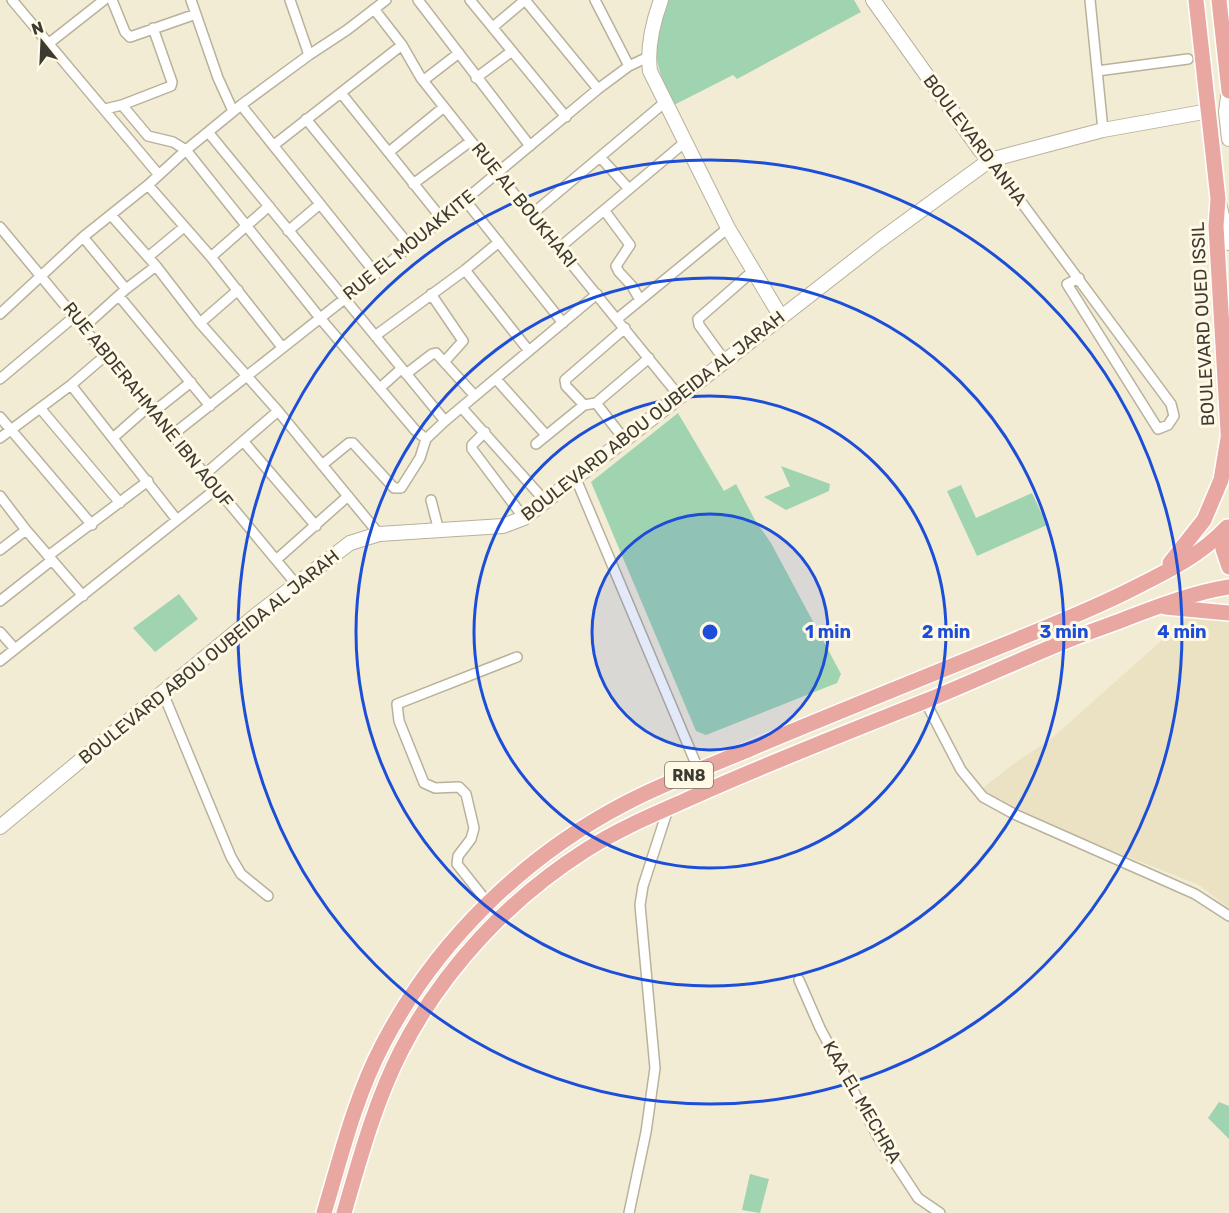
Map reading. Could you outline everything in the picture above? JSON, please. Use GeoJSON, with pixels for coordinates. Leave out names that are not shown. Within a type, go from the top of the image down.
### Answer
{"type":"FeatureCollection","features":[{"type":"Feature","properties":{"kind":"main road","name":"BOULEVARD OUED ISSIL"},"geometry":{"type":"LineString","coordinates":[[1158,576],[1183,549],[1204,520],[1221,480],[1228,443],[1216,226],[1218,199],[1196,0]]}},
{"type":"Feature","properties":{"kind":"main road"},"geometry":{"type":"LineString","coordinates":[[1219,0],[1229,90]]}},
{"type":"Feature","properties":{"kind":"main road","name":"RN8"},"geometry":{"type":"LineString","coordinates":[[324,1213],[359,1095],[394,1023],[435,963],[488,903],[539,858],[577,831],[626,803],[830,715],[1060,622],[1158,576],[1208,546],[1228,525]]}},
{"type":"Feature","properties":{"kind":"main road","name":"RN8"},"geometry":{"type":"LineString","coordinates":[[1228,525],[1223,549],[1229,567]]}},
{"type":"Feature","properties":{"kind":"main road","name":"RN8"},"geometry":{"type":"LineString","coordinates":[[344,1213],[371,1122],[394,1066],[429,1003],[461,961],[498,920],[550,875],[602,840],[668,807],[777,759],[925,701],[1075,637],[1191,595],[1229,587]]}},
{"type":"Feature","properties":{"kind":"main road"},"geometry":{"type":"LineString","coordinates":[[1159,606],[1229,613]]}},
{"type":"Feature","properties":{"kind":"street"},"geometry":{"type":"LineString","coordinates":[[12,0],[159,175]]}},
{"type":"Feature","properties":{"kind":"street"},"geometry":{"type":"LineString","coordinates":[[112,0],[128,36],[134,37],[153,28],[196,14]]}},
{"type":"Feature","properties":{"kind":"street"},"geometry":{"type":"LineString","coordinates":[[191,0],[218,78],[237,108],[274,145],[376,274]]}},
{"type":"Feature","properties":{"kind":"street"},"geometry":{"type":"LineString","coordinates":[[290,0],[309,55]]}},
{"type":"Feature","properties":{"kind":"street"},"geometry":{"type":"LineString","coordinates":[[0,314],[83,237],[148,185],[237,108],[386,0]]}},
{"type":"Feature","properties":{"kind":"street"},"geometry":{"type":"LineString","coordinates":[[418,0],[530,146]]}},
{"type":"Feature","properties":{"kind":"street"},"geometry":{"type":"LineString","coordinates":[[470,0],[566,117]]}},
{"type":"Feature","properties":{"kind":"street"},"geometry":{"type":"LineString","coordinates":[[493,27],[525,0],[598,89]]}},
{"type":"Feature","properties":{"kind":"street"},"geometry":{"type":"LineString","coordinates":[[595,0],[629,66]]}},
{"type":"Feature","properties":{"kind":"street"},"geometry":{"type":"LineString","coordinates":[[661,0],[648,57],[650,71],[728,228],[781,317]]}},
{"type":"Feature","properties":{"kind":"street","name":"BOULEVARD ANHA"},"geometry":{"type":"LineString","coordinates":[[873,0],[980,150],[1079,278],[1170,404],[1174,416],[1168,425],[1158,429],[1067,284],[1079,278]]}},
{"type":"Feature","properties":{"kind":"street"},"geometry":{"type":"LineString","coordinates":[[1090,0],[1103,130]]}},
{"type":"Feature","properties":{"kind":"street"},"geometry":{"type":"LineString","coordinates":[[48,44],[100,1]]}},
{"type":"Feature","properties":{"kind":"street","name":"RUE AL BOUKHARI"},"geometry":{"type":"LineString","coordinates":[[374,9],[402,45],[421,78],[680,397]]}},
{"type":"Feature","properties":{"kind":"street"},"geometry":{"type":"LineString","coordinates":[[105,110],[171,86],[172,82],[153,28]]}},
{"type":"Feature","properties":{"kind":"street"},"geometry":{"type":"LineString","coordinates":[[274,145],[402,45]]}},
{"type":"Feature","properties":{"kind":"street"},"geometry":{"type":"LineString","coordinates":[[476,78],[512,51]]}},
{"type":"Feature","properties":{"kind":"street"},"geometry":{"type":"LineString","coordinates":[[424,80],[459,53]]}},
{"type":"Feature","properties":{"kind":"street","name":"RUE EL MOUAKKITE"},"geometry":{"type":"LineString","coordinates":[[171,436],[376,274],[598,89],[629,66],[648,57]]}},
{"type":"Feature","properties":{"kind":"street"},"geometry":{"type":"LineString","coordinates":[[1097,71],[1188,59]]}},
{"type":"Feature","properties":{"kind":"street"},"geometry":{"type":"LineString","coordinates":[[1229,90],[1226,112],[1229,139]]}},
{"type":"Feature","properties":{"kind":"street"},"geometry":{"type":"LineString","coordinates":[[341,93],[442,219]]}},
{"type":"Feature","properties":{"kind":"street"},"geometry":{"type":"LineString","coordinates":[[531,215],[664,103]]}},
{"type":"Feature","properties":{"kind":"street"},"geometry":{"type":"LineString","coordinates":[[122,105],[148,136],[173,142],[186,150],[320,318],[415,430],[426,439]]}},
{"type":"Feature","properties":{"kind":"street"},"geometry":{"type":"LineString","coordinates":[[389,152],[444,107]]}},
{"type":"Feature","properties":{"kind":"street","name":"BOULEVARD ABOU OUBEIDA AL JARAH"},"geometry":{"type":"LineString","coordinates":[[0,827],[296,584],[350,543],[379,534],[502,526],[524,518],[781,317],[990,160],[1103,130],[1209,111]]}},
{"type":"Feature","properties":{"kind":"street"},"geometry":{"type":"LineString","coordinates":[[306,119],[410,245]]}},
{"type":"Feature","properties":{"kind":"street"},"geometry":{"type":"LineString","coordinates":[[208,132],[444,421]]}},
{"type":"Feature","properties":{"kind":"street"},"geometry":{"type":"LineString","coordinates":[[413,184],[471,141]]}},
{"type":"Feature","properties":{"kind":"street"},"geometry":{"type":"LineString","coordinates":[[559,248],[684,143]]}},
{"type":"Feature","properties":{"kind":"street"},"geometry":{"type":"LineString","coordinates":[[600,157],[629,189]]}},
{"type":"Feature","properties":{"kind":"street"},"geometry":{"type":"LineString","coordinates":[[148,185],[211,257],[282,347]]}},
{"type":"Feature","properties":{"kind":"street","name":"BOULEVARD OUED ISSIL"},"geometry":{"type":"LineString","coordinates":[[1218,199],[1229,243]]}},
{"type":"Feature","properties":{"kind":"street"},"geometry":{"type":"LineString","coordinates":[[465,200],[563,323]]}},
{"type":"Feature","properties":{"kind":"street"},"geometry":{"type":"LineString","coordinates":[[288,231],[320,204]]}},
{"type":"Feature","properties":{"kind":"street"},"geometry":{"type":"LineString","coordinates":[[211,257],[269,206]]}},
{"type":"Feature","properties":{"kind":"street"},"geometry":{"type":"LineString","coordinates":[[604,210],[630,245],[616,266],[640,300]]}},
{"type":"Feature","properties":{"kind":"street"},"geometry":{"type":"LineString","coordinates":[[111,215],[379,534]]}},
{"type":"Feature","properties":{"kind":"street"},"geometry":{"type":"LineString","coordinates":[[148,258],[184,227]]}},
{"type":"Feature","properties":{"kind":"street"},"geometry":{"type":"LineString","coordinates":[[617,319],[728,228]]}},
{"type":"Feature","properties":{"kind":"street","name":"RUE ABDERAHMANE IBN AOUF"},"geometry":{"type":"LineString","coordinates":[[1,230],[296,584]]}},
{"type":"Feature","properties":{"kind":"street"},"geometry":{"type":"LineString","coordinates":[[83,237],[122,293],[210,406]]}},
{"type":"Feature","properties":{"kind":"street"},"geometry":{"type":"LineString","coordinates":[[375,336],[499,242]]}},
{"type":"Feature","properties":{"kind":"street"},"geometry":{"type":"LineString","coordinates":[[84,327],[156,266]]}},
{"type":"Feature","properties":{"kind":"street"},"geometry":{"type":"LineString","coordinates":[[465,270],[529,351]]}},
{"type":"Feature","properties":{"kind":"street"},"geometry":{"type":"LineString","coordinates":[[725,361],[699,325],[698,319],[753,271]]}},
{"type":"Feature","properties":{"kind":"street"},"geometry":{"type":"LineString","coordinates":[[200,322],[238,290]]}},
{"type":"Feature","properties":{"kind":"street"},"geometry":{"type":"LineString","coordinates":[[431,294],[463,341],[445,362]]}},
{"type":"Feature","properties":{"kind":"street"},"geometry":{"type":"LineString","coordinates":[[322,465],[349,443],[353,443],[394,488],[398,489],[404,485],[420,458],[426,439],[444,421],[597,294]]}},
{"type":"Feature","properties":{"kind":"street"},"geometry":{"type":"LineString","coordinates":[[0,379],[75,316]]}},
{"type":"Feature","properties":{"kind":"street"},"geometry":{"type":"LineString","coordinates":[[584,405],[566,386],[565,380],[625,328]]}},
{"type":"Feature","properties":{"kind":"street"},"geometry":{"type":"LineString","coordinates":[[380,388],[434,352],[475,396]]}},
{"type":"Feature","properties":{"kind":"street"},"geometry":{"type":"LineString","coordinates":[[0,438],[71,385],[106,355]]}},
{"type":"Feature","properties":{"kind":"street"},"geometry":{"type":"LineString","coordinates":[[536,444],[584,405],[596,404],[649,358]]}},
{"type":"Feature","properties":{"kind":"street"},"geometry":{"type":"LineString","coordinates":[[496,379],[546,435]]}},
{"type":"Feature","properties":{"kind":"street"},"geometry":{"type":"LineString","coordinates":[[114,437],[191,382]]}},
{"type":"Feature","properties":{"kind":"street"},"geometry":{"type":"LineString","coordinates":[[71,385],[177,520]]}},
{"type":"Feature","properties":{"kind":"street"},"geometry":{"type":"LineString","coordinates":[[596,404],[624,439]]}},
{"type":"Feature","properties":{"kind":"street"},"geometry":{"type":"LineString","coordinates":[[40,408],[120,503]]}},
{"type":"Feature","properties":{"kind":"street"},"geometry":{"type":"LineString","coordinates":[[462,408],[546,502]]}},
{"type":"Feature","properties":{"kind":"street"},"geometry":{"type":"LineString","coordinates":[[204,475],[278,411]]}},
{"type":"Feature","properties":{"kind":"street"},"geometry":{"type":"LineString","coordinates":[[0,417],[92,525]]}},
{"type":"Feature","properties":{"kind":"street"},"geometry":{"type":"LineString","coordinates":[[485,432],[472,445],[472,449],[524,518]]}},
{"type":"Feature","properties":{"kind":"street"},"geometry":{"type":"LineString","coordinates":[[243,441],[316,526]]}},
{"type":"Feature","properties":{"kind":"street"},"geometry":{"type":"LineString","coordinates":[[576,479],[699,771]]}},
{"type":"Feature","properties":{"kind":"street"},"geometry":{"type":"LineString","coordinates":[[0,601],[50,558],[148,482]]}},
{"type":"Feature","properties":{"kind":"street"},"geometry":{"type":"LineString","coordinates":[[0,661],[216,489]]}},
{"type":"Feature","properties":{"kind":"street"},"geometry":{"type":"LineString","coordinates":[[0,496],[83,596]]}},
{"type":"Feature","properties":{"kind":"street"},"geometry":{"type":"LineString","coordinates":[[276,560],[348,496]]}},
{"type":"Feature","properties":{"kind":"street"},"geometry":{"type":"LineString","coordinates":[[431,500],[439,531]]}},
{"type":"Feature","properties":{"kind":"street"},"geometry":{"type":"LineString","coordinates":[[0,550],[27,530]]}},
{"type":"Feature","properties":{"kind":"street"},"geometry":{"type":"LineString","coordinates":[[0,632],[15,650]]}},
{"type":"Feature","properties":{"kind":"street"},"geometry":{"type":"LineString","coordinates":[[488,903],[457,864],[458,856],[471,839],[474,828],[466,794],[459,787],[435,788],[424,783],[399,721],[398,704],[517,657]]}},
{"type":"Feature","properties":{"kind":"street"},"geometry":{"type":"LineString","coordinates":[[163,693],[231,857],[241,874],[268,896]]}},
{"type":"Feature","properties":{"kind":"street"},"geometry":{"type":"LineString","coordinates":[[925,701],[961,770],[982,797],[1014,814],[1195,894],[1229,916]]}},
{"type":"Feature","properties":{"kind":"street"},"geometry":{"type":"LineString","coordinates":[[629,1213],[646,1132],[655,1068],[640,905],[643,886],[668,807]]}},
{"type":"Feature","properties":{"kind":"street","name":"KAA EL MECHRA"},"geometry":{"type":"LineString","coordinates":[[799,980],[820,1028],[878,1137],[918,1198],[939,1213]]}},
{"type":"Feature","properties":{"kind":"shaded area"},"geometry":{"type":"Polygon","coordinates":[[[1190,615],[1229,621],[1229,908],[1199,885],[974,795],[1016,762],[1051,739],[1190,615]]]}},
{"type":"Feature","properties":{"kind":"green space"},"geometry":{"type":"Polygon","coordinates":[[[669,0],[854,0],[861,12],[737,79],[733,75],[674,105],[661,76],[656,53],[659,30],[669,0]]]}},
{"type":"Feature","properties":{"kind":"green space"},"geometry":{"type":"Polygon","coordinates":[[[678,413],[724,491],[736,484],[755,520],[771,543],[841,674],[837,683],[706,735],[696,731],[591,482],[678,413]]]}},
{"type":"Feature","properties":{"kind":"green space"},"geometry":{"type":"Polygon","coordinates":[[[781,466],[830,484],[829,491],[786,510],[764,497],[790,486],[781,466]]]}},
{"type":"Feature","properties":{"kind":"green space"},"geometry":{"type":"Polygon","coordinates":[[[961,485],[976,518],[1032,493],[1047,525],[977,556],[947,491],[961,485]]]}},
{"type":"Feature","properties":{"kind":"green space"},"geometry":{"type":"Polygon","coordinates":[[[179,594],[198,619],[155,652],[133,628],[179,594]]]}},
{"type":"Feature","properties":{"kind":"green space"},"geometry":{"type":"Polygon","coordinates":[[[1219,1102],[1229,1106],[1229,1139],[1208,1118],[1219,1102]]]}},
{"type":"Feature","properties":{"kind":"green space"},"geometry":{"type":"Polygon","coordinates":[[[750,1174],[769,1179],[760,1213],[742,1210],[750,1174]]]}}]}
